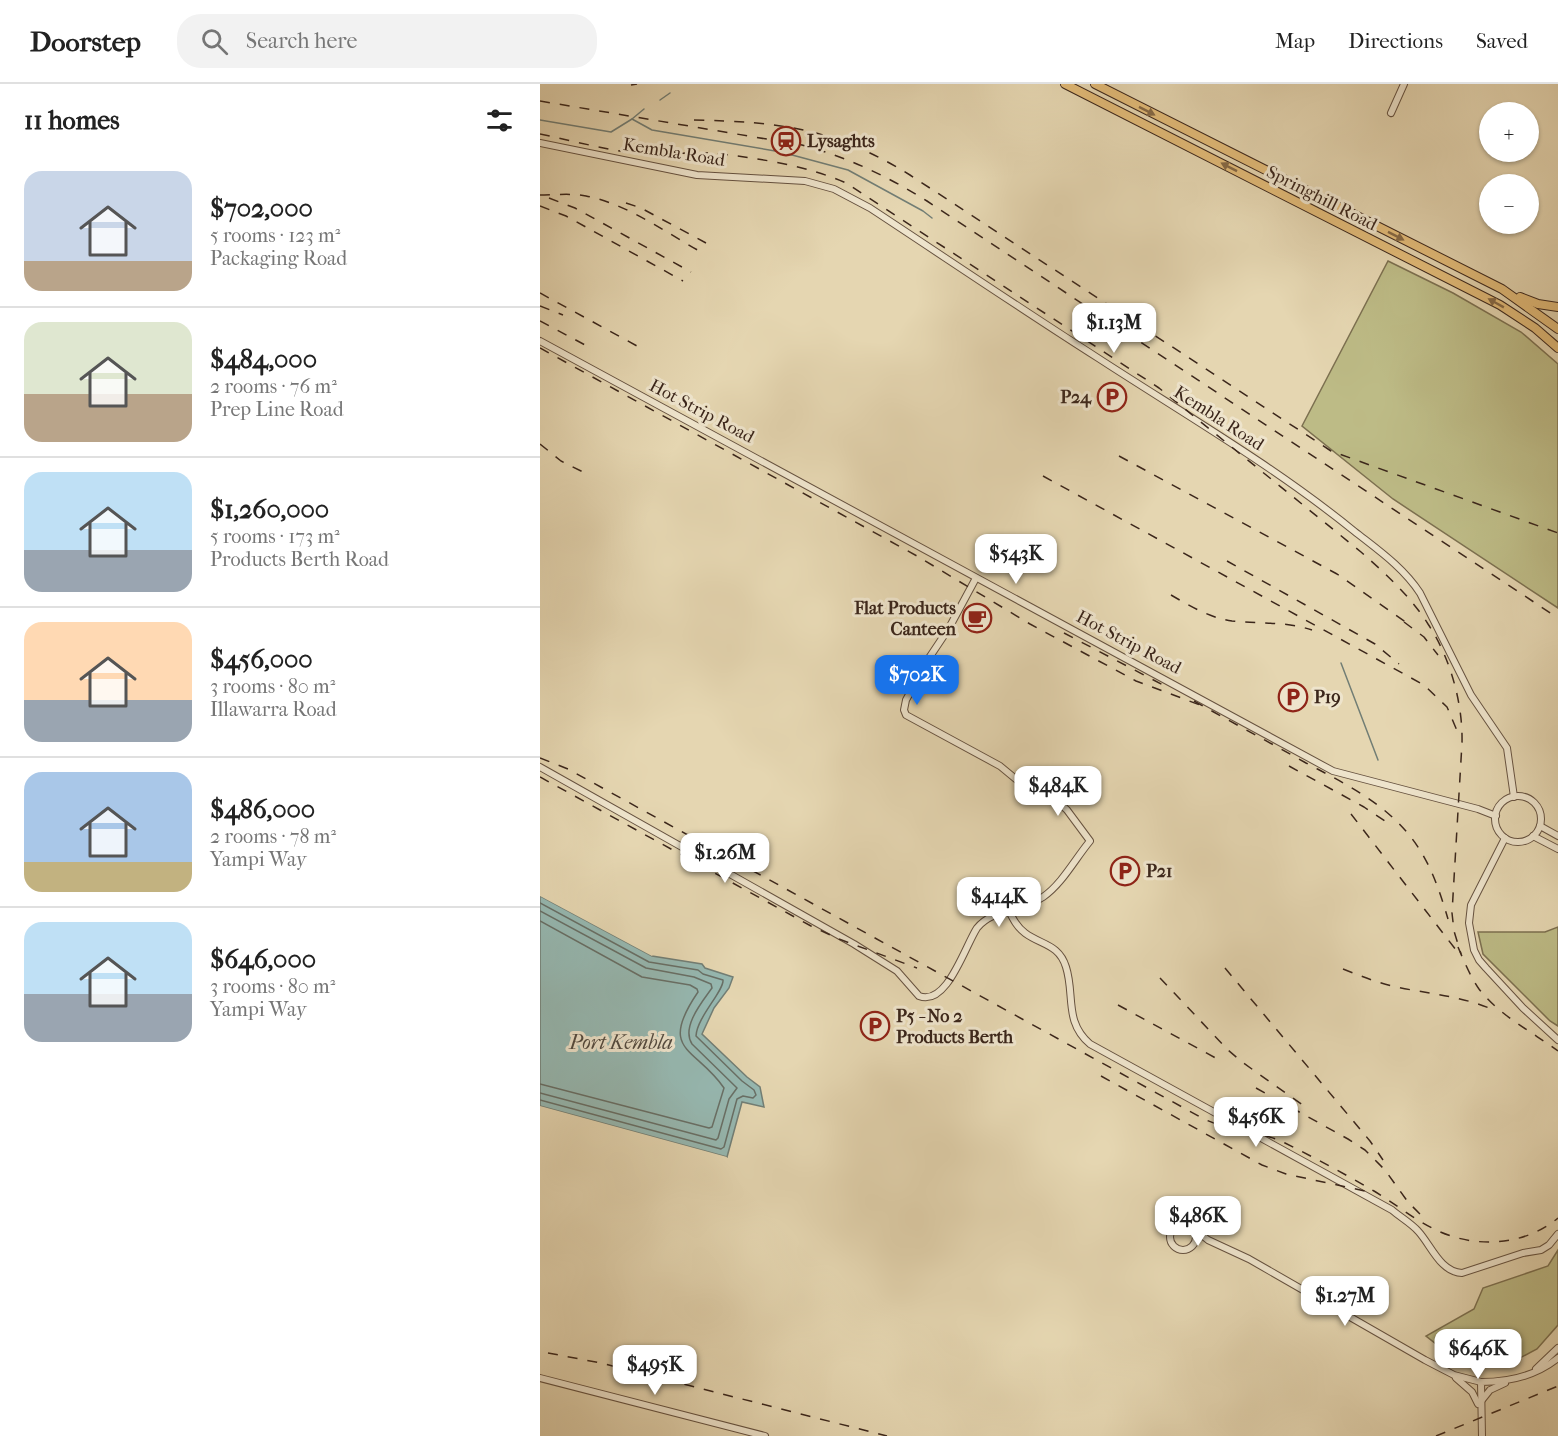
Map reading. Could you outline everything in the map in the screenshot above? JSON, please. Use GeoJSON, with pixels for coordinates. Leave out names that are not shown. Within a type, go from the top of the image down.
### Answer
{"type":"FeatureCollection","features":[{"type":"Feature","properties":{"kind":"main road","name":"Springhill Road"},"geometry":{"type":"LineString","coordinates":[[1065,84],[1500,305],[1535,328],[1558,348]]}},
{"type":"Feature","properties":{"kind":"main road","name":"Springhill Road"},"geometry":{"type":"LineString","coordinates":[[1095,84],[1502,289],[1558,329]]}},
{"type":"Feature","properties":{"kind":"main road"},"geometry":{"type":"LineString","coordinates":[[1502,289],[1532,302],[1558,307]]}},
{"type":"Feature","properties":{"kind":"street"},"geometry":{"type":"LineString","coordinates":[[1391,113],[1404,84]]}},
{"type":"Feature","properties":{"kind":"street","name":"Kembla Road"},"geometry":{"type":"LineString","coordinates":[[540,143],[698,175],[792,179],[834,189],[870,208],[1098,359],[1231,443],[1326,508],[1413,581],[1471,695],[1507,748],[1514,797]]}},
{"type":"Feature","properties":{"kind":"street","name":"Hot Strip Road"},"geometry":{"type":"LineString","coordinates":[[540,341],[1333,771],[1478,809],[1496,816]]}},
{"type":"Feature","properties":{"kind":"street"},"geometry":{"type":"LineString","coordinates":[[540,767],[854,944],[897,971],[908,981],[916,994],[928,998],[941,991],[950,979],[978,928],[985,921],[1042,898],[1054,887],[1090,841],[1056,800],[1029,790],[1000,766],[906,716],[904,710],[911,692],[976,578]]}},
{"type":"Feature","properties":{"kind":"street"},"geometry":{"type":"LineString","coordinates":[[1514,797],[1524,797],[1535,804],[1540,813],[1540,826],[1533,836],[1521,842],[1505,838],[1498,829],[1496,816],[1501,804],[1514,797]]}},
{"type":"Feature","properties":{"kind":"street"},"geometry":{"type":"LineString","coordinates":[[1540,826],[1558,836]]}},
{"type":"Feature","properties":{"kind":"street"},"geometry":{"type":"LineString","coordinates":[[1533,836],[1558,849]]}},
{"type":"Feature","properties":{"kind":"street"},"geometry":{"type":"LineString","coordinates":[[1505,838],[1471,905],[1469,923],[1474,950],[1486,969],[1558,1040]]}},
{"type":"Feature","properties":{"kind":"street"},"geometry":{"type":"LineString","coordinates":[[1009,911],[1015,923],[1025,933],[1058,950],[1066,967],[1074,1021],[1080,1035],[1090,1044],[1392,1210],[1418,1231],[1443,1264],[1452,1271],[1462,1273],[1523,1253],[1540,1250],[1549,1245],[1558,1234]]}},
{"type":"Feature","properties":{"kind":"street"},"geometry":{"type":"LineString","coordinates":[[1216,1244],[1202,1243],[1183,1250],[1174,1246],[1171,1233],[1175,1226],[1189,1225],[1208,1240],[1249,1259],[1447,1371],[1472,1392],[1480,1407]]}},
{"type":"Feature","properties":{"kind":"street"},"geometry":{"type":"LineString","coordinates":[[1189,1249],[1196,1240],[1193,1228]]}},
{"type":"Feature","properties":{"kind":"street"},"geometry":{"type":"LineString","coordinates":[[1534,1372],[1558,1348]]}},
{"type":"Feature","properties":{"kind":"street"},"geometry":{"type":"LineString","coordinates":[[1447,1371],[1481,1382],[1502,1382],[1545,1368],[1558,1359]]}},
{"type":"Feature","properties":{"kind":"street"},"geometry":{"type":"LineString","coordinates":[[540,1378],[765,1436]]}},
{"type":"Feature","properties":{"kind":"street"},"geometry":{"type":"LineString","coordinates":[[1480,1407],[1488,1392],[1516,1378]]}},
{"type":"Feature","properties":{"kind":"street"},"geometry":{"type":"LineString","coordinates":[[1481,1382],[1482,1436]]}},
{"type":"Feature","properties":{"kind":"shaded area"},"geometry":{"type":"Polygon","coordinates":[[[1388,261],[1453,293],[1521,332],[1558,364],[1558,608],[1393,499],[1302,426],[1388,261]]]}},
{"type":"Feature","properties":{"kind":"shaded area"},"geometry":{"type":"Polygon","coordinates":[[[1558,927],[1558,1026],[1550,1021],[1483,954],[1478,932],[1545,932],[1558,927]]]}},
{"type":"Feature","properties":{"kind":"shaded area"},"geometry":{"type":"Polygon","coordinates":[[[1558,1250],[1558,1325],[1537,1349],[1516,1360],[1463,1360],[1445,1351],[1426,1336],[1474,1309],[1483,1288],[1548,1266],[1558,1250]]]}},
{"type":"Feature","properties":{"kind":"water","name":"Port Kembla"},"geometry":{"type":"Polygon","coordinates":[[[540,896],[652,956],[702,964],[705,968],[733,977],[729,988],[714,1008],[702,1034],[760,1087],[764,1107],[742,1102],[727,1157],[540,1106],[540,896]]]}},
{"type":"Feature","properties":{"kind":"pier"},"geometry":{"type":"Polygon","coordinates":[[[540,893],[653,954],[652,956],[540,896],[540,893]]]}},
{"type":"Feature","properties":{"kind":"pier"},"geometry":{"type":"Polygon","coordinates":[[[540,1106],[727,1157],[726,1160],[540,1109],[540,1106]]]}},
{"type":"Feature","properties":{"kind":"waterway"},"geometry":{"type":"LineString","coordinates":[[660,100],[670,93]]}},
{"type":"Feature","properties":{"kind":"waterway"},"geometry":{"type":"LineString","coordinates":[[632,119],[644,109]]}},
{"type":"Feature","properties":{"kind":"waterway"},"geometry":{"type":"LineString","coordinates":[[540,120],[611,132],[632,119],[652,130],[781,152],[848,170],[932,218]]}},
{"type":"Feature","properties":{"kind":"waterway"},"geometry":{"type":"LineString","coordinates":[[1341,663],[1378,760]]}},
{"type":"Feature","properties":{"kind":"railway"},"geometry":{"type":"LineString","coordinates":[[631,85],[637,84]]}},
{"type":"Feature","properties":{"kind":"railway"},"geometry":{"type":"LineString","coordinates":[[540,101],[802,145],[835,155],[882,175],[927,201],[1558,618]]}},
{"type":"Feature","properties":{"kind":"railway"},"geometry":{"type":"LineString","coordinates":[[694,120],[754,123],[806,131],[831,137],[882,159],[910,175],[1331,451],[1558,533]]}},
{"type":"Feature","properties":{"kind":"railway"},"geometry":{"type":"LineString","coordinates":[[540,134],[631,153],[708,153],[760,159],[815,172],[846,183],[1159,388],[1370,560],[1406,595],[1428,624],[1443,651],[1454,681],[1460,712],[1462,743],[1452,913],[1454,931],[1461,954]]}},
{"type":"Feature","properties":{"kind":"railway"},"geometry":{"type":"LineString","coordinates":[[540,195],[586,196],[617,205],[703,253]]}},
{"type":"Feature","properties":{"kind":"railway"},"geometry":{"type":"LineString","coordinates":[[549,198],[575,208],[691,272]]}},
{"type":"Feature","properties":{"kind":"railway"},"geometry":{"type":"LineString","coordinates":[[626,203],[641,208],[706,243]]}},
{"type":"Feature","properties":{"kind":"railway"},"geometry":{"type":"LineString","coordinates":[[540,206],[566,216],[683,281]]}},
{"type":"Feature","properties":{"kind":"railway"},"geometry":{"type":"LineString","coordinates":[[540,293],[637,346]]}},
{"type":"Feature","properties":{"kind":"railway"},"geometry":{"type":"LineString","coordinates":[[540,306],[563,315]]}},
{"type":"Feature","properties":{"kind":"railway"},"geometry":{"type":"LineString","coordinates":[[540,321],[587,346]]}},
{"type":"Feature","properties":{"kind":"railway"},"geometry":{"type":"LineString","coordinates":[[540,348],[917,556],[1030,624],[1136,681],[1200,705]]}},
{"type":"Feature","properties":{"kind":"railway"},"geometry":{"type":"LineString","coordinates":[[540,444],[561,461],[585,473]]}},
{"type":"Feature","properties":{"kind":"railway"},"geometry":{"type":"LineString","coordinates":[[1119,456],[1337,574],[1410,625]]}},
{"type":"Feature","properties":{"kind":"railway"},"geometry":{"type":"LineString","coordinates":[[1043,476],[1424,685],[1447,707],[1458,733]]}},
{"type":"Feature","properties":{"kind":"railway"},"geometry":{"type":"LineString","coordinates":[[1227,561],[1375,644],[1399,664]]}},
{"type":"Feature","properties":{"kind":"railway"},"geometry":{"type":"LineString","coordinates":[[1171,595],[1200,611],[1224,619],[1282,624],[1312,630]]}},
{"type":"Feature","properties":{"kind":"railway"},"geometry":{"type":"LineString","coordinates":[[1404,622],[1424,637],[1438,655]]}},
{"type":"Feature","properties":{"kind":"railway"},"geometry":{"type":"LineString","coordinates":[[1064,633],[1165,686]]}},
{"type":"Feature","properties":{"kind":"railway"},"geometry":{"type":"LineString","coordinates":[[1194,701],[1348,786],[1388,813],[1410,836],[1423,855],[1448,919]]}},
{"type":"Feature","properties":{"kind":"railway"},"geometry":{"type":"LineString","coordinates":[[540,758],[568,769],[1202,1118],[1212,1123],[1285,1143],[1330,1166],[1417,1220],[1447,1235],[1480,1242],[1497,1242],[1529,1235],[1558,1218]]}},
{"type":"Feature","properties":{"kind":"railway"},"geometry":{"type":"LineString","coordinates":[[1289,766],[1364,807],[1388,823]]}},
{"type":"Feature","properties":{"kind":"railway"},"geometry":{"type":"LineString","coordinates":[[540,777],[811,926],[917,968]]}},
{"type":"Feature","properties":{"kind":"railway"},"geometry":{"type":"LineString","coordinates":[[1351,814],[1456,950]]}},
{"type":"Feature","properties":{"kind":"railway"},"geometry":{"type":"LineString","coordinates":[[1458,947],[1473,979],[1487,999],[1558,1051]]}},
{"type":"Feature","properties":{"kind":"railway"},"geometry":{"type":"LineString","coordinates":[[1225,968],[1370,1141],[1383,1160]]}},
{"type":"Feature","properties":{"kind":"railway"},"geometry":{"type":"LineString","coordinates":[[1343,969],[1389,985],[1459,999],[1496,1011]]}},
{"type":"Feature","properties":{"kind":"railway"},"geometry":{"type":"LineString","coordinates":[[1160,978],[1228,1050],[1304,1106]]}},
{"type":"Feature","properties":{"kind":"railway"},"geometry":{"type":"LineString","coordinates":[[1118,1005],[1223,1062]]}},
{"type":"Feature","properties":{"kind":"railway"},"geometry":{"type":"LineString","coordinates":[[1101,1076],[1262,1165],[1286,1174],[1365,1191]]}},
{"type":"Feature","properties":{"kind":"railway"},"geometry":{"type":"LineString","coordinates":[[1256,1088],[1365,1150],[1385,1170],[1408,1202],[1421,1215]]}},
{"type":"Feature","properties":{"kind":"railway"},"geometry":{"type":"LineString","coordinates":[[548,1353],[601,1363],[887,1436]]}},
{"type":"Feature","properties":{"kind":"railway"},"geometry":{"type":"LineString","coordinates":[[1436,1436],[1558,1386]]}},
{"type":"Feature","properties":{"kind":"place","name":"Lysaghts"},"geometry":{"type":"Point","coordinates":[786,141]}},
{"type":"Feature","properties":{"kind":"place","name":"P24"},"geometry":{"type":"Point","coordinates":[1112,397]}},
{"type":"Feature","properties":{"kind":"place","name":"Flat Products Canteen"},"geometry":{"type":"Point","coordinates":[977,618]}},
{"type":"Feature","properties":{"kind":"place","name":"P19"},"geometry":{"type":"Point","coordinates":[1293,697]}},
{"type":"Feature","properties":{"kind":"place","name":"P21"},"geometry":{"type":"Point","coordinates":[1125,871]}},
{"type":"Feature","properties":{"kind":"place","name":"P5 - No 2 Products Berth"},"geometry":{"type":"Point","coordinates":[875,1026]}}]}
